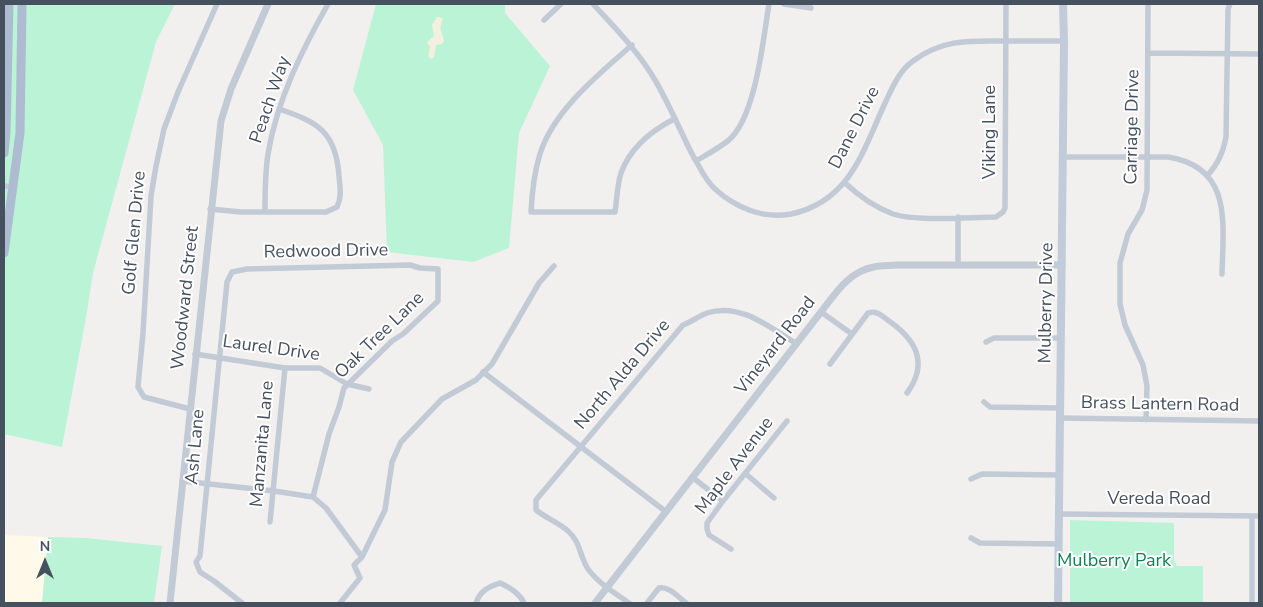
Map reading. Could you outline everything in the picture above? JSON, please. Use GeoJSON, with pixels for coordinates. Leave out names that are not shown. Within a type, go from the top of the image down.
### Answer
{"type":"FeatureCollection","features":[{"type":"Feature","properties":{"kind":"main road"},"geometry":{"type":"LineString","coordinates":[[4,153],[9,4]]}},
{"type":"Feature","properties":{"kind":"main road"},"geometry":{"type":"LineString","coordinates":[[4,253],[8,186],[20,133],[22,4]]}},
{"type":"Feature","properties":{"kind":"main road","name":"Mulberry Drive"},"geometry":{"type":"LineString","coordinates":[[1058,603],[1063,4]]}},
{"type":"Feature","properties":{"kind":"street","name":"Golf Glen Drive"},"geometry":{"type":"LineString","coordinates":[[190,409],[144,397],[138,388],[151,196],[156,166],[164,129],[217,4]]}},
{"type":"Feature","properties":{"kind":"street","name":"Woodward Street"},"geometry":{"type":"LineString","coordinates":[[170,603],[210,209],[221,121],[231,89],[268,4]]}},
{"type":"Feature","properties":{"kind":"street","name":"Peach Way"},"geometry":{"type":"LineString","coordinates":[[265,212],[268,155],[273,128],[286,89],[311,33],[328,4]]}},
{"type":"Feature","properties":{"kind":"street"},"geometry":{"type":"LineString","coordinates":[[544,20],[561,4]]}},
{"type":"Feature","properties":{"kind":"street","name":"Dane Drive"},"geometry":{"type":"LineString","coordinates":[[593,4],[632,45],[655,80],[696,161],[714,188],[734,204],[752,212],[773,215],[785,215],[808,210],[837,192],[852,174],[896,79],[911,62],[943,45],[965,40],[1064,41]]}},
{"type":"Feature","properties":{"kind":"street"},"geometry":{"type":"LineString","coordinates":[[696,161],[729,140],[746,117],[769,4]]}},
{"type":"Feature","properties":{"kind":"street"},"geometry":{"type":"LineString","coordinates":[[784,4],[811,8]]}},
{"type":"Feature","properties":{"kind":"street","name":"Viking Lane"},"geometry":{"type":"LineString","coordinates":[[845,183],[868,203],[893,214],[913,217],[996,217],[1003,212],[1005,208],[1006,4]]}},
{"type":"Feature","properties":{"kind":"street","name":"Carriage Drive"},"geometry":{"type":"LineString","coordinates":[[1146,420],[1147,386],[1142,365],[1123,318],[1120,304],[1120,263],[1128,234],[1142,210],[1147,190],[1148,4]]}},
{"type":"Feature","properties":{"kind":"street"},"geometry":{"type":"LineString","coordinates":[[1208,175],[1220,161],[1226,137],[1228,10],[1230,4]]}},
{"type":"Feature","properties":{"kind":"street"},"geometry":{"type":"LineString","coordinates":[[632,45],[593,80],[549,133],[540,153],[533,182],[531,212],[615,212],[621,173],[634,150],[644,137],[674,119]]}},
{"type":"Feature","properties":{"kind":"street"},"geometry":{"type":"LineString","coordinates":[[1149,53],[1259,54]]}},
{"type":"Feature","properties":{"kind":"street"},"geometry":{"type":"LineString","coordinates":[[210,209],[241,212],[326,212],[338,207],[341,199],[338,160],[331,140],[322,129],[300,116],[279,109]]}},
{"type":"Feature","properties":{"kind":"street"},"geometry":{"type":"LineString","coordinates":[[1063,157],[1182,159],[1195,165],[1208,175],[1217,188],[1223,215],[1222,274]]}},
{"type":"Feature","properties":{"kind":"street"},"geometry":{"type":"LineString","coordinates":[[958,217],[958,265]]}},
{"type":"Feature","properties":{"kind":"street","name":"Redwood Drive"},"geometry":{"type":"LineString","coordinates":[[232,272],[247,269],[410,265],[420,268]]}},
{"type":"Feature","properties":{"kind":"street","name":"Vineyard Road"},"geometry":{"type":"LineString","coordinates":[[595,603],[821,312],[846,281],[857,273],[873,267],[897,265],[1062,265]]}},
{"type":"Feature","properties":{"kind":"street"},"geometry":{"type":"LineString","coordinates":[[340,603],[360,578],[354,565],[362,557],[385,510],[392,462],[401,442],[442,399],[476,380],[492,364],[539,283],[554,266]]}},
{"type":"Feature","properties":{"kind":"street","name":"Oak Tree Lane"},"geometry":{"type":"LineString","coordinates":[[313,497],[329,434],[347,384],[438,300],[438,269],[420,268]]}},
{"type":"Feature","properties":{"kind":"street","name":"Ash Lane"},"geometry":{"type":"LineString","coordinates":[[232,272],[227,282],[208,484],[200,556],[196,562],[200,572],[242,603]]}},
{"type":"Feature","properties":{"kind":"street","name":"North Alda Drive"},"geometry":{"type":"LineString","coordinates":[[607,587],[594,577],[586,567],[576,540],[568,531],[536,510],[536,500],[582,448],[683,325],[707,313],[720,311],[742,313],[751,316],[797,344]]}},
{"type":"Feature","properties":{"kind":"street"},"geometry":{"type":"LineString","coordinates":[[821,312],[852,334]]}},
{"type":"Feature","properties":{"kind":"street"},"geometry":{"type":"LineString","coordinates":[[830,364],[868,313],[878,313],[904,331],[915,348],[918,369],[914,383],[907,393]]}},
{"type":"Feature","properties":{"kind":"street"},"geometry":{"type":"LineString","coordinates":[[986,342],[994,338],[1061,338]]}},
{"type":"Feature","properties":{"kind":"street","name":"Laurel Drive"},"geometry":{"type":"LineString","coordinates":[[195,354],[284,368],[320,368],[347,384],[369,390]]}},
{"type":"Feature","properties":{"kind":"street","name":"Manzanita Lane"},"geometry":{"type":"LineString","coordinates":[[270,522],[284,368]]}},
{"type":"Feature","properties":{"kind":"street"},"geometry":{"type":"LineString","coordinates":[[483,372],[665,511]]}},
{"type":"Feature","properties":{"kind":"street"},"geometry":{"type":"LineString","coordinates":[[984,402],[990,407],[1060,408]]}},
{"type":"Feature","properties":{"kind":"street","name":"Brass Lantern Road"},"geometry":{"type":"LineString","coordinates":[[1060,418],[1259,421]]}},
{"type":"Feature","properties":{"kind":"street","name":"Maple Avenue"},"geometry":{"type":"LineString","coordinates":[[731,549],[709,535],[707,523],[723,500],[746,474],[787,421]]}},
{"type":"Feature","properties":{"kind":"street"},"geometry":{"type":"LineString","coordinates":[[746,474],[774,498]]}},
{"type":"Feature","properties":{"kind":"street"},"geometry":{"type":"LineString","coordinates":[[970,479],[982,474],[1060,475]]}},
{"type":"Feature","properties":{"kind":"street"},"geometry":{"type":"LineString","coordinates":[[692,477],[723,500]]}},
{"type":"Feature","properties":{"kind":"street"},"geometry":{"type":"LineString","coordinates":[[182,481],[313,497],[326,508],[362,557]]}},
{"type":"Feature","properties":{"kind":"street","name":"Vereda Road"},"geometry":{"type":"LineString","coordinates":[[1059,514],[1259,516]]}},
{"type":"Feature","properties":{"kind":"street"},"geometry":{"type":"LineString","coordinates":[[1252,516],[1252,603]]}},
{"type":"Feature","properties":{"kind":"street"},"geometry":{"type":"LineString","coordinates":[[971,538],[980,543],[1059,544]]}},
{"type":"Feature","properties":{"kind":"street"},"geometry":{"type":"LineString","coordinates":[[476,603],[478,596],[488,587],[500,583],[508,587],[524,603]]}},
{"type":"Feature","properties":{"kind":"street"},"geometry":{"type":"LineString","coordinates":[[607,587],[629,603]]}},
{"type":"Feature","properties":{"kind":"street"},"geometry":{"type":"LineString","coordinates":[[647,603],[661,587],[666,587],[686,603]]}},
{"type":"Feature","properties":{"kind":"shaded area"},"geometry":{"type":"Polygon","coordinates":[[[4,535],[48,537],[42,603],[4,603],[4,535]]]}},
{"type":"Feature","properties":{"kind":"green space"},"geometry":{"type":"Polygon","coordinates":[[[7,4],[175,4],[156,42],[93,273],[62,447],[4,434],[4,166],[8,132],[7,4]]]}},
{"type":"Feature","properties":{"kind":"green space"},"geometry":{"type":"Polygon","coordinates":[[[376,4],[505,4],[505,13],[550,66],[519,133],[509,248],[473,262],[387,252],[383,145],[353,90],[376,4]]]}},
{"type":"Feature","properties":{"kind":"green space","name":"Mulberry Park"},"geometry":{"type":"Polygon","coordinates":[[[1070,520],[1174,523],[1174,560],[1177,566],[1203,566],[1203,603],[1070,603],[1070,520]]]}},
{"type":"Feature","properties":{"kind":"green space"},"geometry":{"type":"Polygon","coordinates":[[[48,537],[86,538],[162,546],[154,603],[42,603],[48,537]]]}},
{"type":"Feature","properties":{"kind":"sand"},"geometry":{"type":"Polygon","coordinates":[[[437,17],[443,19],[441,29],[444,41],[442,44],[436,45],[434,57],[431,59],[428,56],[430,48],[427,42],[434,36],[432,25],[437,17]]]}}]}
